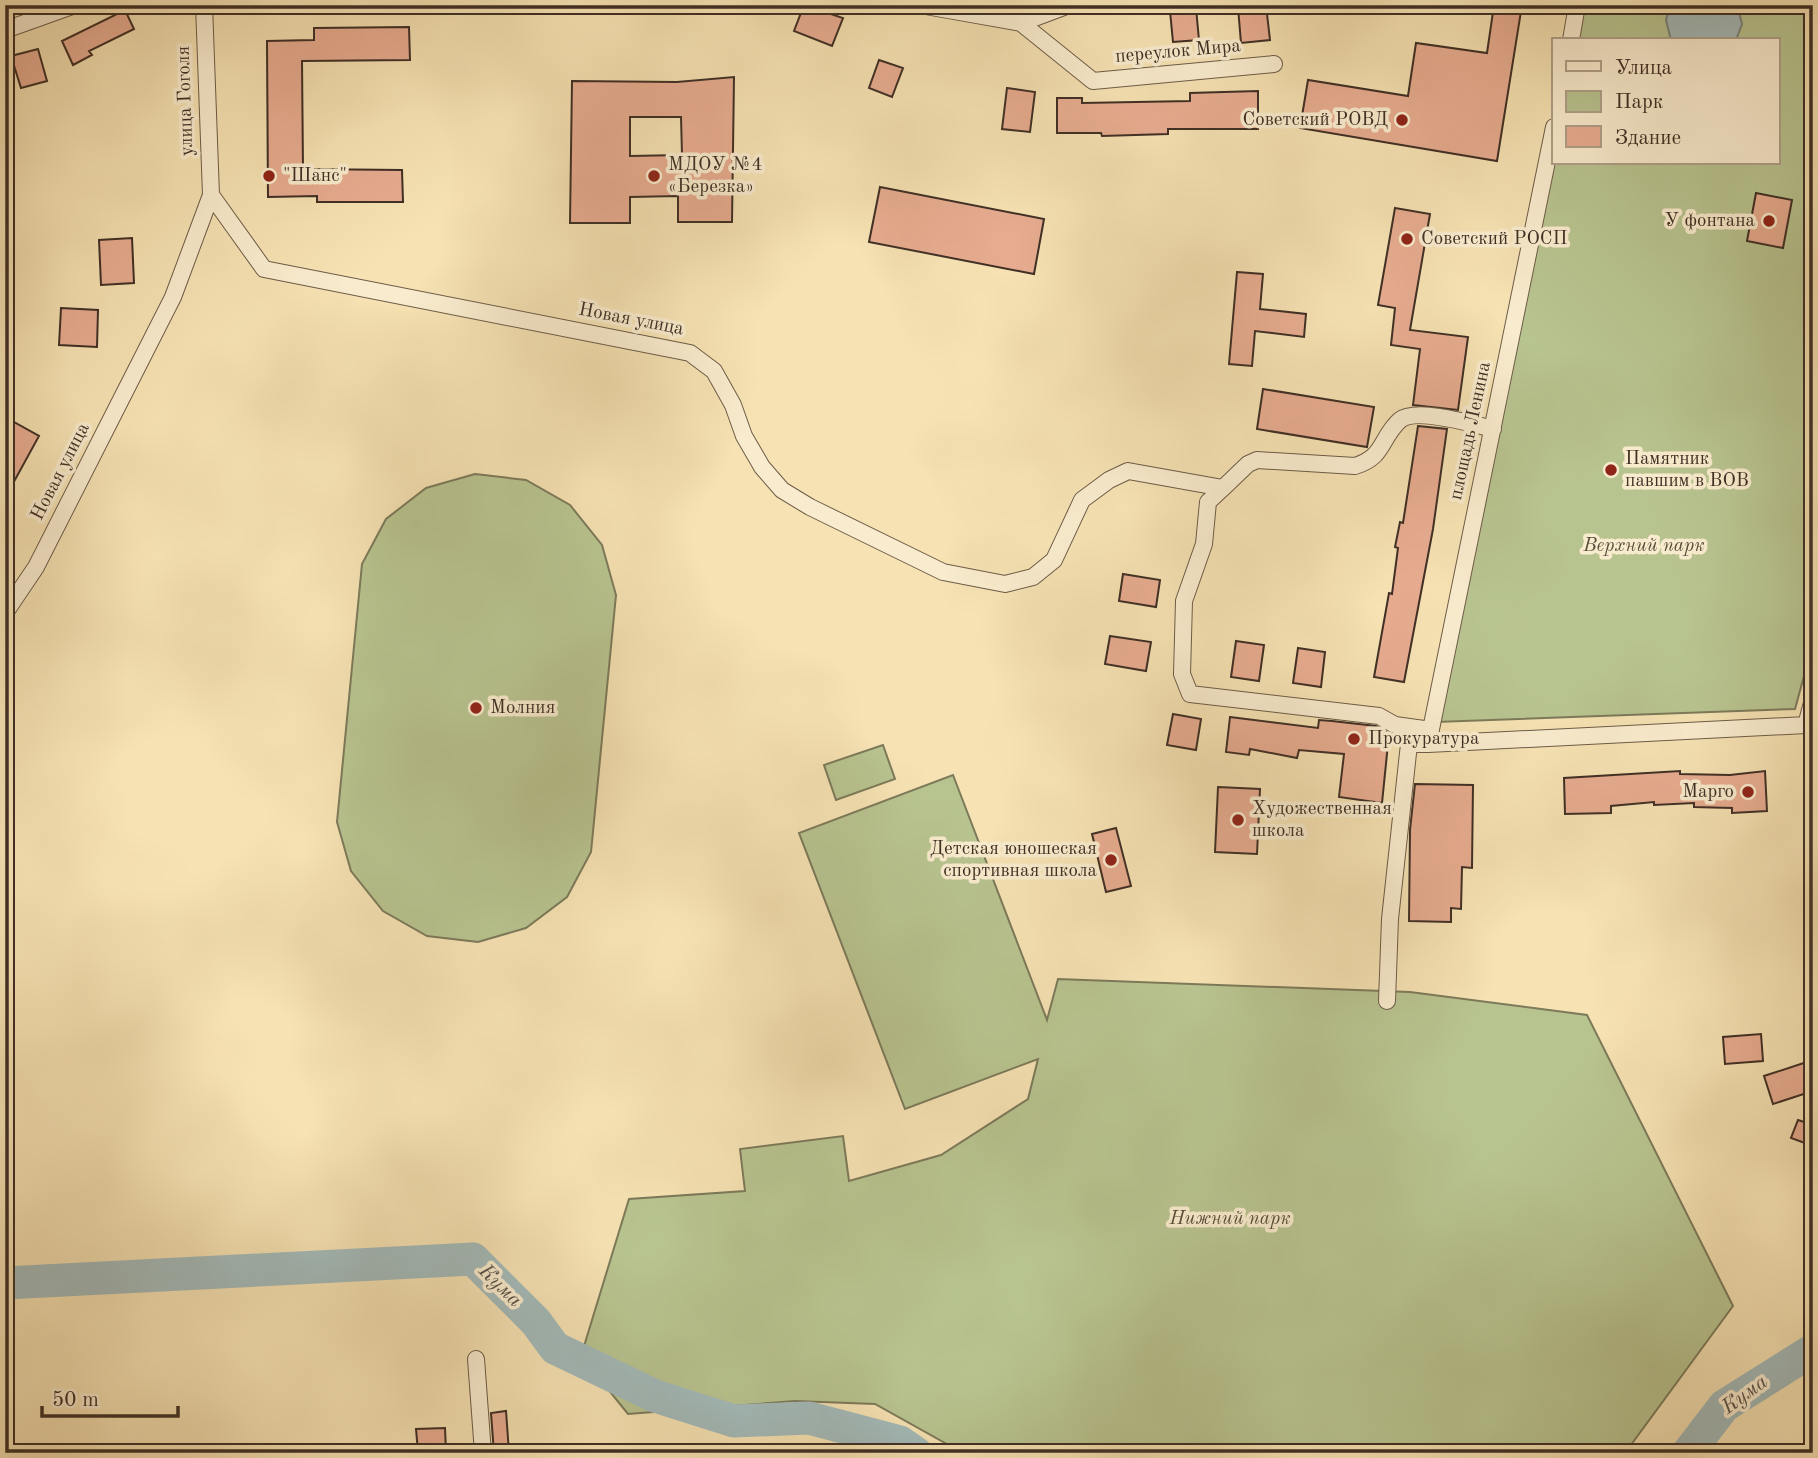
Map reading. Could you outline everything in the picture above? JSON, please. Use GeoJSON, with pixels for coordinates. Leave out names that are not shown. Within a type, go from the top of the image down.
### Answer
{"type":"FeatureCollection","features":[{"type":"Feature","properties":{"kind":"street"},"geometry":{"type":"LineString","coordinates":[[5,30],[75,5]]}},
{"type":"Feature","properties":{"kind":"street","name":"улица Гоголя"},"geometry":{"type":"LineString","coordinates":[[204,5],[211,195]]}},
{"type":"Feature","properties":{"kind":"street","name":"переулок Мира"},"geometry":{"type":"LineString","coordinates":[[920,5],[1021,23],[1093,81],[1274,64]]}},
{"type":"Feature","properties":{"kind":"street"},"geometry":{"type":"LineString","coordinates":[[1021,23],[1069,5]]}},
{"type":"Feature","properties":{"kind":"street"},"geometry":{"type":"LineString","coordinates":[[1571,38],[1577,5]]}},
{"type":"Feature","properties":{"kind":"street","name":"площадь Ленина"},"geometry":{"type":"LineString","coordinates":[[1429,737],[1552,137]]}},
{"type":"Feature","properties":{"kind":"street","name":"Новая улица"},"geometry":{"type":"LineString","coordinates":[[211,195],[264,269],[690,353],[714,371],[733,405],[744,436],[762,467],[782,490],[810,507],[943,572],[1005,584],[1033,577],[1054,560],[1082,500],[1109,480],[1128,471],[1223,488]]}},
{"type":"Feature","properties":{"kind":"street","name":"Новая улица"},"geometry":{"type":"LineString","coordinates":[[5,612],[36,568],[167,310],[211,195]]}},
{"type":"Feature","properties":{"kind":"street"},"geometry":{"type":"LineString","coordinates":[[1429,737],[1395,725],[1379,716],[1190,694],[1182,674],[1184,601],[1204,544],[1208,502],[1248,464],[1256,460],[1355,467],[1375,457],[1401,420],[1410,416],[1460,421],[1493,429]]}},
{"type":"Feature","properties":{"kind":"street"},"geometry":{"type":"LineString","coordinates":[[1387,1001],[1390,919],[1409,744],[1429,737],[1809,726],[1813,699]]}},
{"type":"Feature","properties":{"kind":"street"},"geometry":{"type":"LineString","coordinates":[[476,1359],[483,1453]]}},
{"type":"Feature","properties":{"kind":"green space","name":"Верхний парк"},"geometry":{"type":"Polygon","coordinates":[[[1582,5],[1813,5],[1813,643],[1795,709],[1436,722],[1554,164],[1780,164],[1780,38],[1575,38],[1582,5]]]}},
{"type":"Feature","properties":{"kind":"green space","name":"Молния"},"geometry":{"type":"Polygon","coordinates":[[[475,474],[526,480],[570,505],[602,545],[616,595],[591,852],[567,897],[526,928],[478,942],[427,936],[383,911],[351,871],[337,822],[362,564],[386,519],[426,488],[475,474]]]}},
{"type":"Feature","properties":{"kind":"green space"},"geometry":{"type":"Polygon","coordinates":[[[883,745],[895,779],[836,800],[824,765],[883,745]]]}},
{"type":"Feature","properties":{"kind":"green space","name":"Нижний парк"},"geometry":{"type":"Polygon","coordinates":[[[953,775],[1047,1020],[1058,979],[1410,992],[1587,1015],[1733,1306],[1625,1453],[963,1453],[875,1404],[795,1401],[628,1414],[581,1356],[629,1199],[745,1191],[740,1149],[843,1136],[849,1181],[941,1155],[1028,1099],[1038,1059],[905,1109],[799,833],[953,775]]]}},
{"type":"Feature","properties":{"kind":"water"},"geometry":{"type":"Polygon","coordinates":[[[1670,5],[1737,5],[1742,24],[1737,38],[1670,38],[1666,20],[1670,5]]]}},
{"type":"Feature","properties":{"kind":"building"},"geometry":{"type":"Polygon","coordinates":[[[804,5],[843,18],[832,46],[794,31],[804,5]]]}},
{"type":"Feature","properties":{"kind":"building"},"geometry":{"type":"Polygon","coordinates":[[[1266,5],[1270,40],[1241,43],[1238,7],[1266,5]]]}},
{"type":"Feature","properties":{"kind":"building"},"geometry":{"type":"Polygon","coordinates":[[[1494,5],[1522,5],[1497,161],[1300,128],[1308,80],[1408,96],[1416,43],[1487,53],[1494,5]]]}},
{"type":"Feature","properties":{"kind":"building"},"geometry":{"type":"Polygon","coordinates":[[[1196,8],[1199,40],[1173,42],[1170,11],[1196,8]]]}},
{"type":"Feature","properties":{"kind":"building"},"geometry":{"type":"Polygon","coordinates":[[[125,10],[134,29],[89,51],[92,55],[73,65],[62,41],[125,10]]]}},
{"type":"Feature","properties":{"kind":"building"},"geometry":{"type":"Polygon","coordinates":[[[409,27],[410,60],[302,61],[303,169],[402,170],[403,202],[317,202],[317,196],[268,197],[267,41],[314,40],[314,28],[409,27]]]}},
{"type":"Feature","properties":{"kind":"building"},"geometry":{"type":"Polygon","coordinates":[[[38,49],[47,81],[21,88],[11,56],[38,49]]]}},
{"type":"Feature","properties":{"kind":"building"},"geometry":{"type":"Polygon","coordinates":[[[879,60],[903,68],[892,97],[869,88],[879,60]]]}},
{"type":"Feature","properties":{"kind":"building"},"geometry":{"type":"Polygon","coordinates":[[[734,77],[732,222],[678,222],[678,196],[630,197],[630,223],[570,223],[572,81],[677,82],[734,77]],[[630,117],[630,156],[682,155],[681,117],[630,117]]]}},
{"type":"Feature","properties":{"kind":"building"},"geometry":{"type":"Polygon","coordinates":[[[1007,88],[1035,92],[1030,132],[1002,129],[1007,88]]]}},
{"type":"Feature","properties":{"kind":"building"},"geometry":{"type":"Polygon","coordinates":[[[1258,91],[1258,129],[1168,129],[1168,134],[1102,136],[1101,133],[1057,133],[1057,98],[1082,98],[1082,103],[1190,101],[1190,93],[1258,91]]]}},
{"type":"Feature","properties":{"kind":"building"},"geometry":{"type":"Polygon","coordinates":[[[880,187],[1044,219],[1034,274],[869,242],[880,187]]]}},
{"type":"Feature","properties":{"kind":"building","name":"У фонтана"},"geometry":{"type":"Polygon","coordinates":[[[1756,193],[1792,200],[1783,248],[1747,241],[1756,193]]]}},
{"type":"Feature","properties":{"kind":"building"},"geometry":{"type":"Polygon","coordinates":[[[1395,208],[1430,214],[1410,330],[1468,337],[1458,410],[1413,405],[1420,349],[1391,345],[1395,308],[1378,305],[1395,208]]]}},
{"type":"Feature","properties":{"kind":"building"},"geometry":{"type":"Polygon","coordinates":[[[132,238],[134,283],[101,285],[99,240],[132,238]]]}},
{"type":"Feature","properties":{"kind":"building"},"geometry":{"type":"Polygon","coordinates":[[[1237,272],[1263,274],[1260,309],[1306,314],[1304,337],[1255,331],[1252,366],[1229,364],[1237,272]]]}},
{"type":"Feature","properties":{"kind":"building"},"geometry":{"type":"Polygon","coordinates":[[[61,308],[98,310],[97,347],[59,345],[61,308]]]}},
{"type":"Feature","properties":{"kind":"building"},"geometry":{"type":"Polygon","coordinates":[[[1263,389],[1374,407],[1367,447],[1257,429],[1263,389]]]}},
{"type":"Feature","properties":{"kind":"building"},"geometry":{"type":"Polygon","coordinates":[[[5,417],[39,436],[5,498],[5,417]]]}},
{"type":"Feature","properties":{"kind":"building"},"geometry":{"type":"Polygon","coordinates":[[[1418,426],[1447,429],[1433,529],[1404,682],[1374,677],[1389,593],[1392,594],[1398,548],[1395,547],[1400,522],[1403,523],[1418,426]]]}},
{"type":"Feature","properties":{"kind":"building"},"geometry":{"type":"Polygon","coordinates":[[[1123,574],[1160,580],[1156,607],[1119,601],[1123,574]]]}},
{"type":"Feature","properties":{"kind":"building"},"geometry":{"type":"Polygon","coordinates":[[[1110,636],[1151,642],[1146,671],[1105,664],[1110,636]]]}},
{"type":"Feature","properties":{"kind":"building"},"geometry":{"type":"Polygon","coordinates":[[[1236,641],[1264,645],[1259,681],[1231,677],[1236,641]]]}},
{"type":"Feature","properties":{"kind":"building"},"geometry":{"type":"Polygon","coordinates":[[[1298,648],[1325,652],[1321,687],[1293,683],[1298,648]]]}},
{"type":"Feature","properties":{"kind":"building"},"geometry":{"type":"Polygon","coordinates":[[[1173,714],[1201,719],[1196,750],[1167,745],[1173,714]]]}},
{"type":"Feature","properties":{"kind":"building"},"geometry":{"type":"Polygon","coordinates":[[[1230,717],[1318,728],[1319,720],[1376,726],[1389,734],[1382,803],[1339,797],[1344,754],[1299,750],[1297,758],[1250,749],[1249,755],[1226,752],[1230,717]]]}},
{"type":"Feature","properties":{"kind":"building"},"geometry":{"type":"Polygon","coordinates":[[[1680,771],[1680,774],[1730,775],[1765,771],[1767,811],[1732,813],[1732,808],[1694,807],[1694,803],[1654,805],[1654,802],[1611,806],[1611,813],[1565,814],[1564,778],[1680,771]]]}},
{"type":"Feature","properties":{"kind":"building"},"geometry":{"type":"Polygon","coordinates":[[[1415,784],[1473,785],[1472,868],[1462,867],[1461,909],[1451,908],[1451,922],[1409,921],[1410,830],[1415,784]]]}},
{"type":"Feature","properties":{"kind":"building","name":"Художественная школа"},"geometry":{"type":"Polygon","coordinates":[[[1218,787],[1260,789],[1257,854],[1215,852],[1218,787]]]}},
{"type":"Feature","properties":{"kind":"building","name":"Детская юношеская спортивная школа"},"geometry":{"type":"Polygon","coordinates":[[[1116,828],[1131,886],[1106,892],[1092,834],[1116,828]]]}},
{"type":"Feature","properties":{"kind":"building"},"geometry":{"type":"Polygon","coordinates":[[[1761,1034],[1763,1061],[1725,1064],[1723,1037],[1761,1034]]]}},
{"type":"Feature","properties":{"kind":"building"},"geometry":{"type":"Polygon","coordinates":[[[1813,1060],[1813,1091],[1773,1104],[1764,1076],[1813,1060]]]}},
{"type":"Feature","properties":{"kind":"building"},"geometry":{"type":"Polygon","coordinates":[[[1798,1120],[1813,1125],[1813,1146],[1791,1138],[1798,1120]]]}},
{"type":"Feature","properties":{"kind":"building"},"geometry":{"type":"Polygon","coordinates":[[[506,1411],[509,1452],[494,1453],[491,1413],[506,1411]]]}},
{"type":"Feature","properties":{"kind":"building"},"geometry":{"type":"Polygon","coordinates":[[[445,1428],[446,1451],[418,1452],[416,1429],[445,1428]]]}},
{"type":"Feature","properties":{"kind":"waterway","name":"Кума"},"geometry":{"type":"LineString","coordinates":[[5,1283],[473,1259],[536,1322],[555,1348],[655,1396],[734,1421],[809,1418],[900,1442],[916,1453]]}},
{"type":"Feature","properties":{"kind":"waterway","name":"Кума"},"geometry":{"type":"LineString","coordinates":[[1688,1453],[1724,1406],[1813,1350]]}},
{"type":"Feature","properties":{"kind":"place","name":"Советский РОВД"},"geometry":{"type":"Point","coordinates":[1402,120]}},
{"type":"Feature","properties":{"kind":"place","name":"\"Шанс\""},"geometry":{"type":"Point","coordinates":[269,176]}},
{"type":"Feature","properties":{"kind":"place","name":"МДОУ №4 «Березка»"},"geometry":{"type":"Point","coordinates":[654,176]}},
{"type":"Feature","properties":{"kind":"place","name":"У фонтана"},"geometry":{"type":"Point","coordinates":[1769,221]}},
{"type":"Feature","properties":{"kind":"place","name":"Советский РОСП"},"geometry":{"type":"Point","coordinates":[1407,239]}},
{"type":"Feature","properties":{"kind":"place","name":"Памятник павшим в ВОВ"},"geometry":{"type":"Point","coordinates":[1611,470]}},
{"type":"Feature","properties":{"kind":"place","name":"Молния"},"geometry":{"type":"Point","coordinates":[476,708]}},
{"type":"Feature","properties":{"kind":"place","name":"Прокуратура"},"geometry":{"type":"Point","coordinates":[1354,739]}},
{"type":"Feature","properties":{"kind":"place","name":"Марго"},"geometry":{"type":"Point","coordinates":[1748,792]}},
{"type":"Feature","properties":{"kind":"place","name":"Художественная школа"},"geometry":{"type":"Point","coordinates":[1238,820]}},
{"type":"Feature","properties":{"kind":"place","name":"Детская юношеская спортивная школа"},"geometry":{"type":"Point","coordinates":[1111,860]}}]}
